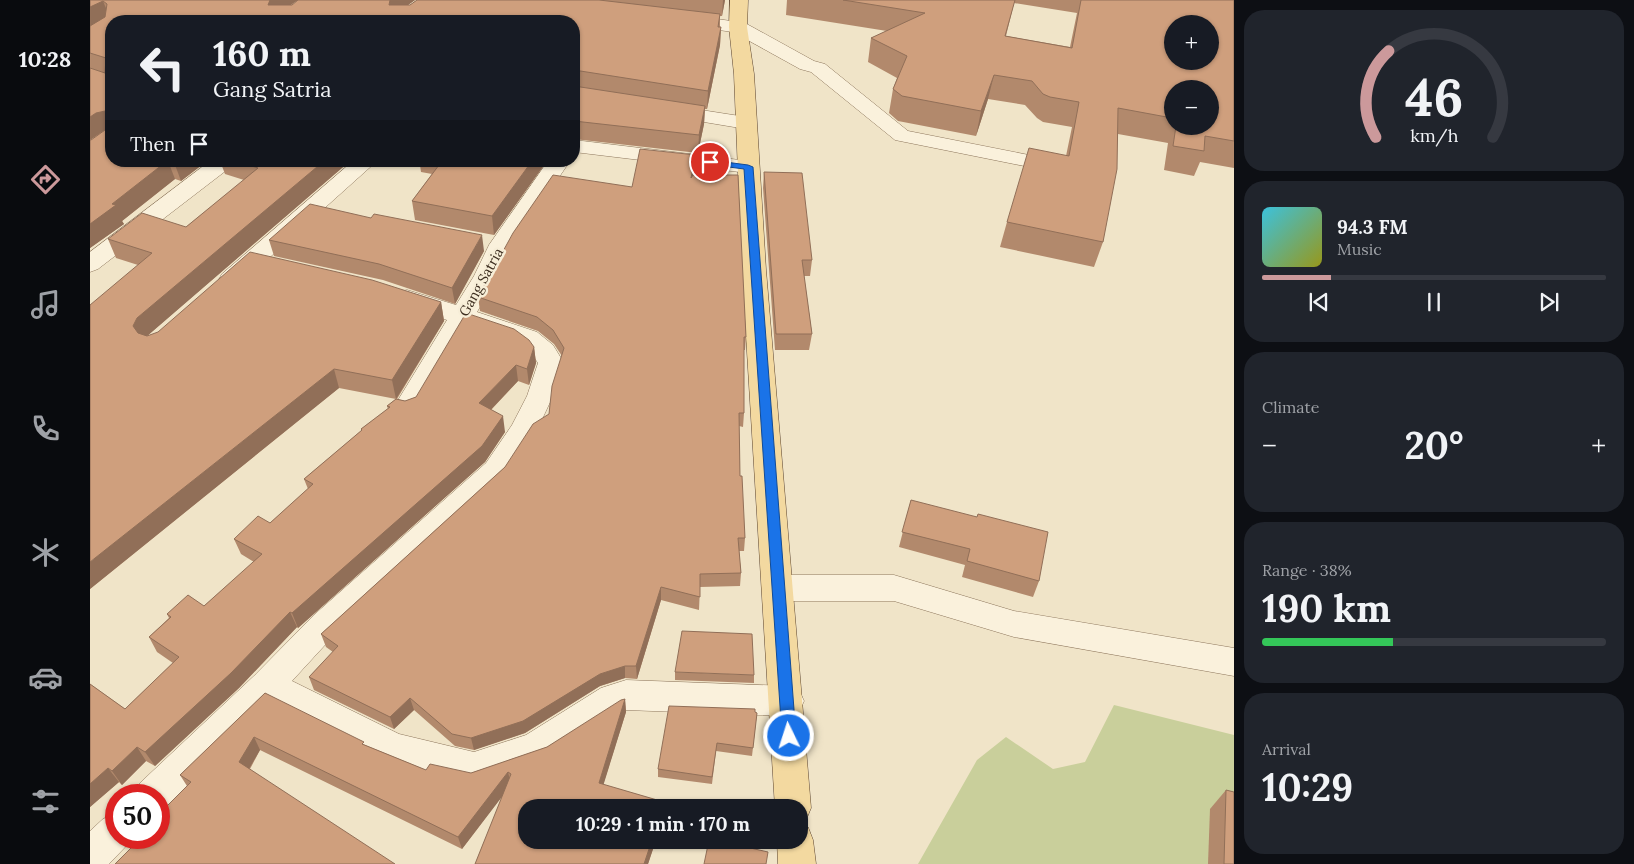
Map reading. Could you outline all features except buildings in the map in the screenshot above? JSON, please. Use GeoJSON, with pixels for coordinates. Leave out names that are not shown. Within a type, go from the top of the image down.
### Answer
{"type":"FeatureCollection","features":[{"type":"Feature","properties":{"kind":"main road"},"geometry":{"type":"LineString","coordinates":[[738,0],[738,27],[792,799]]}},
{"type":"Feature","properties":{"kind":"main road"},"geometry":{"type":"LineString","coordinates":[[796,849],[797,864]]}},
{"type":"Feature","properties":{"kind":"street"},"geometry":{"type":"LineString","coordinates":[[663,18],[703,21],[738,27],[818,68],[896,133],[1039,163]]}},
{"type":"Feature","properties":{"kind":"street"},"geometry":{"type":"LineString","coordinates":[[654,109],[746,123]]}},
{"type":"Feature","properties":{"kind":"street"},"geometry":{"type":"LineString","coordinates":[[580,147],[748,167]]}},
{"type":"Feature","properties":{"kind":"street"},"geometry":{"type":"LineString","coordinates":[[90,264],[216,167]]}},
{"type":"Feature","properties":{"kind":"street"},"geometry":{"type":"LineString","coordinates":[[216,293],[359,167]]}},
{"type":"Feature","properties":{"kind":"street","name":"Gang Satria"},"geometry":{"type":"LineString","coordinates":[[408,405],[486,276],[492,243],[554,167]]}},
{"type":"Feature","properties":{"kind":"street"},"geometry":{"type":"LineString","coordinates":[[312,209],[341,214]]}},
{"type":"Feature","properties":{"kind":"street"},"geometry":{"type":"LineString","coordinates":[[252,261],[280,267]]}},
{"type":"Feature","properties":{"kind":"street"},"geometry":{"type":"LineString","coordinates":[[164,784],[267,685],[325,624],[496,471],[523,430],[540,396],[551,363],[544,351],[528,338],[382,290]]}},
{"type":"Feature","properties":{"kind":"street"},"geometry":{"type":"LineString","coordinates":[[778,588],[894,588],[1014,624],[1234,662]]}},
{"type":"Feature","properties":{"kind":"street"},"geometry":{"type":"LineString","coordinates":[[267,685],[394,748],[474,768],[536,748],[613,698],[626,695],[786,701]]}},
{"type":"Feature","properties":{"kind":"street"},"geometry":{"type":"LineString","coordinates":[[90,856],[105,842]]}},
{"type":"Feature","properties":{"kind":"green space"},"geometry":{"type":"Polygon","coordinates":[[[1114,705],[1234,735],[1234,864],[918,864],[977,760],[1006,737],[1053,769],[1085,762],[1114,705]]]}},
{"type":"Feature","properties":{"kind":"route"},"geometry":{"type":"LineString","coordinates":[[710,162],[748,167],[789,736]]}}]}
